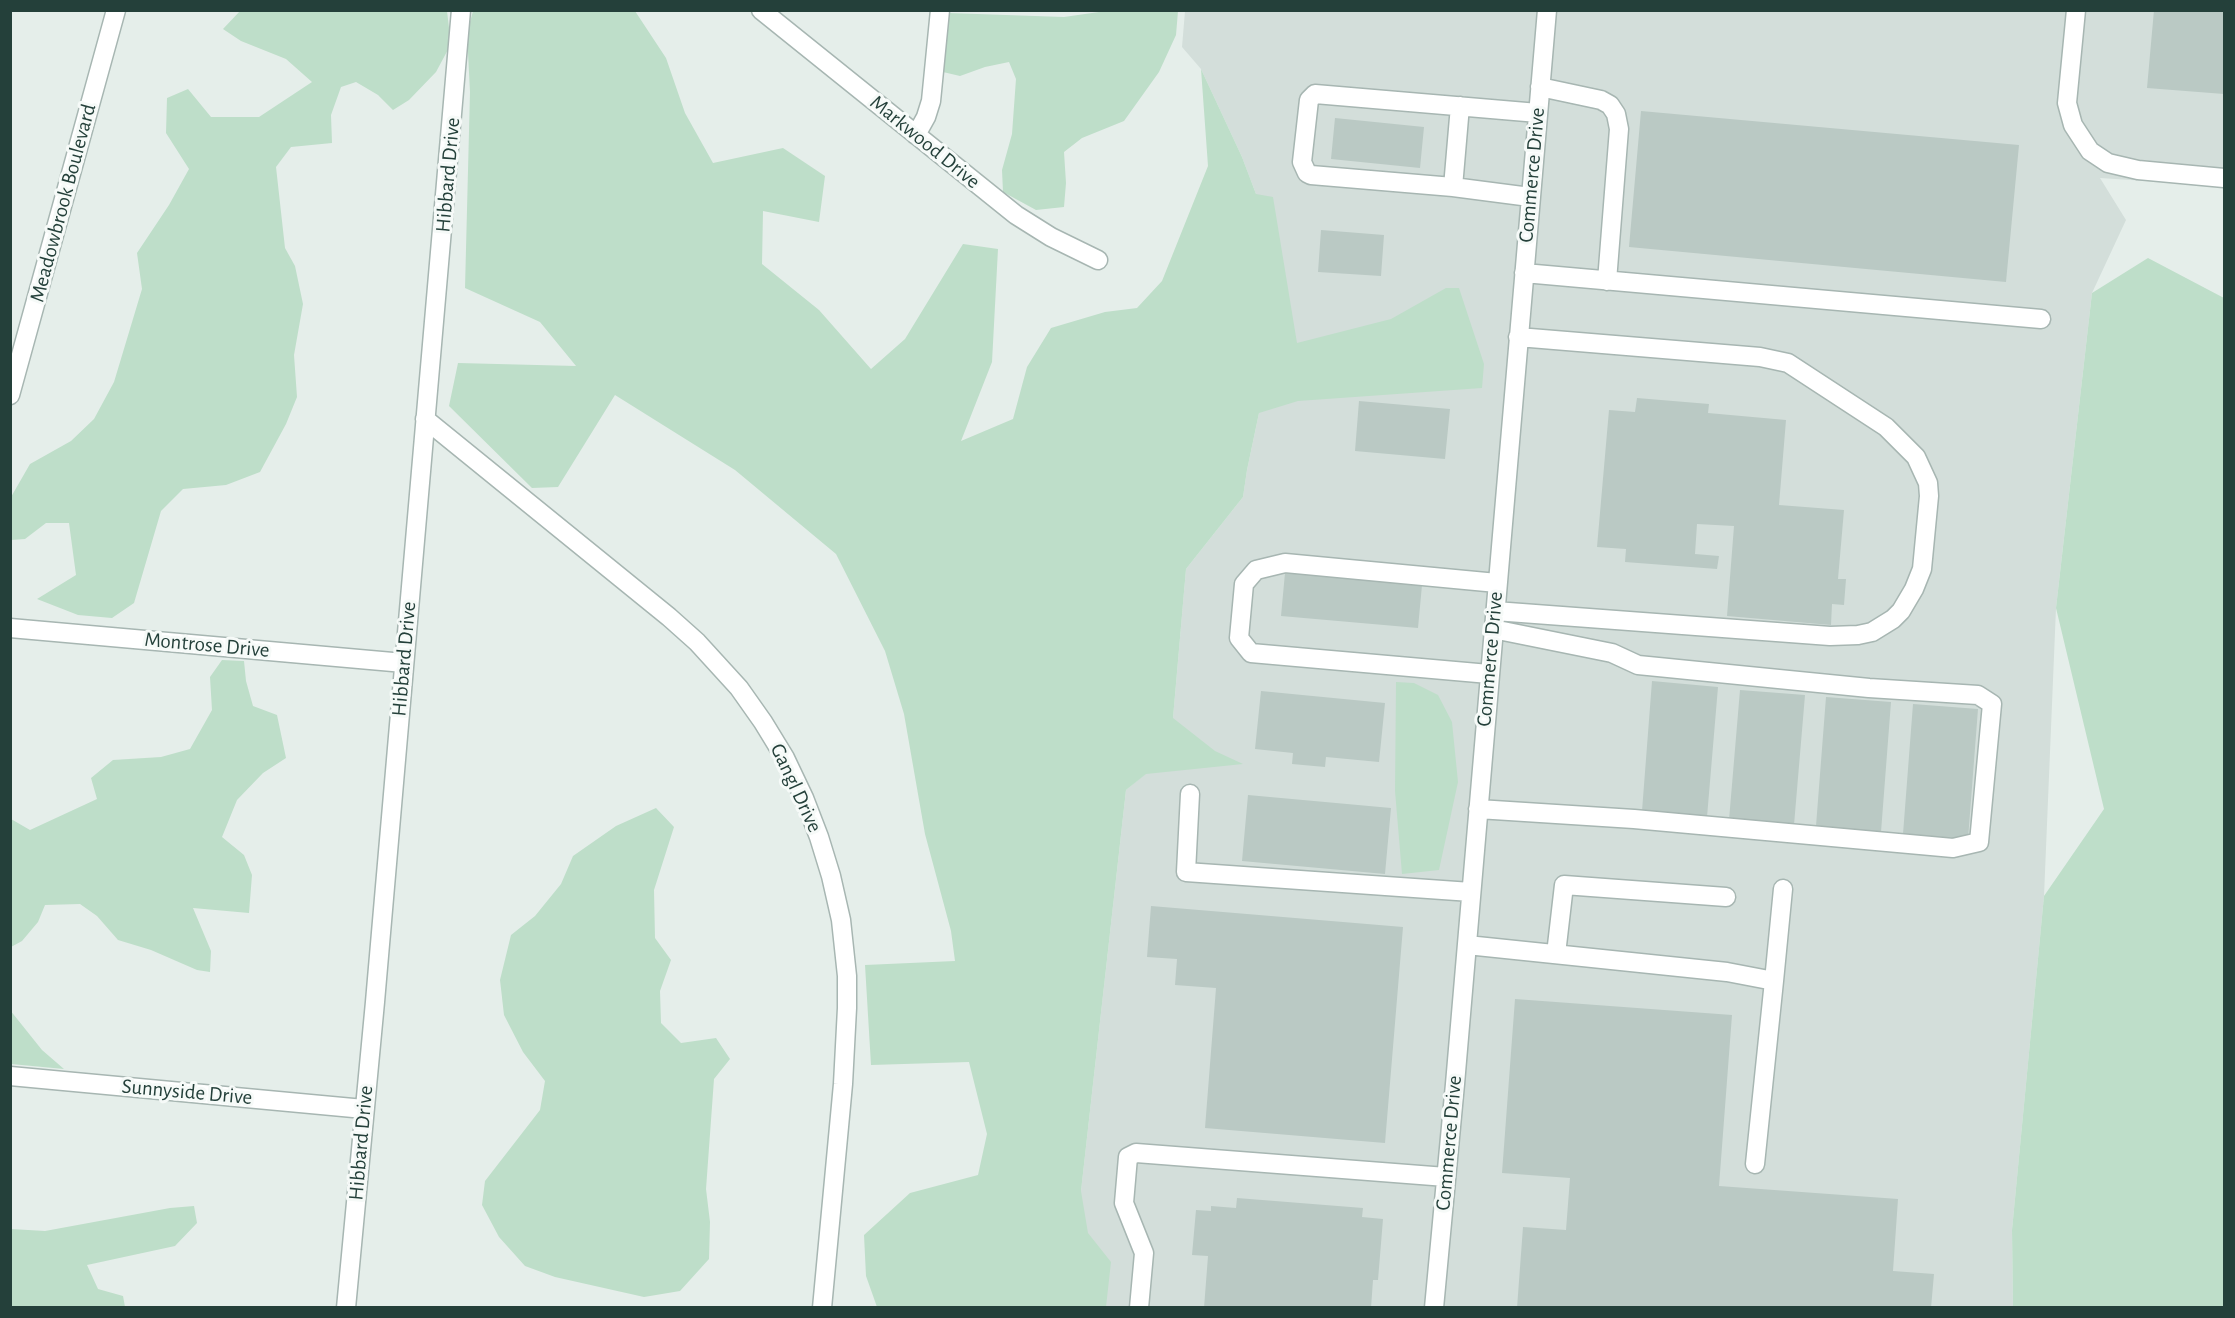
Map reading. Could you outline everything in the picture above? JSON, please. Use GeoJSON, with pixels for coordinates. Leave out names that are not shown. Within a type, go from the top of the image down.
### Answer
{"type":"FeatureCollection","features":[{"type":"Feature","properties":{"kind":"street","name":"Meadowbrook Boulevard"},"geometry":{"type":"LineString","coordinates":[[10,395],[116,10]]}},
{"type":"Feature","properties":{"kind":"street","name":"Hibbard Drive"},"geometry":{"type":"LineString","coordinates":[[346,1308],[453,123],[461,10]]}},
{"type":"Feature","properties":{"kind":"street","name":"Markwood Drive"},"geometry":{"type":"LineString","coordinates":[[761,10],[1016,215],[1051,237],[1098,260]]}},
{"type":"Feature","properties":{"kind":"street"},"geometry":{"type":"LineString","coordinates":[[916,135],[926,117],[931,101],[940,10]]}},
{"type":"Feature","properties":{"kind":"street","name":"Commerce Drive"},"geometry":{"type":"LineString","coordinates":[[1434,1308],[1547,10]]}},
{"type":"Feature","properties":{"kind":"street"},"geometry":{"type":"LineString","coordinates":[[2076,10],[2067,103],[2073,125],[2090,151],[2109,163],[2138,170],[2224,178]]}},
{"type":"Feature","properties":{"kind":"street"},"geometry":{"type":"LineString","coordinates":[[1540,87],[1601,100],[1610,105],[1616,114],[1619,129],[1607,281]]}},
{"type":"Feature","properties":{"kind":"street"},"geometry":{"type":"LineString","coordinates":[[1530,197],[1453,187],[1311,175],[1306,173],[1302,162],[1309,100],[1315,94],[1538,112]]}},
{"type":"Feature","properties":{"kind":"street"},"geometry":{"type":"LineString","coordinates":[[1453,187],[1461,106]]}},
{"type":"Feature","properties":{"kind":"street"},"geometry":{"type":"LineString","coordinates":[[1524,273],[2041,319]]}},
{"type":"Feature","properties":{"kind":"street"},"geometry":{"type":"LineString","coordinates":[[1494,620],[1830,636],[1872,632],[1901,611],[1914,589],[1922,569],[1929,496],[1929,483],[1916,457],[1886,427],[1788,363],[1760,357],[1518,337]]}},
{"type":"Feature","properties":{"kind":"street","name":"Gangl Drive"},"geometry":{"type":"LineString","coordinates":[[425,419],[697,642],[739,688],[763,722],[785,758],[804,798],[831,876],[841,920],[847,976],[843,1084],[822,1308]]}},
{"type":"Feature","properties":{"kind":"street"},"geometry":{"type":"LineString","coordinates":[[1489,674],[1251,652],[1239,638],[1244,584],[1256,570],[1286,563],[1497,583]]}},
{"type":"Feature","properties":{"kind":"street"},"geometry":{"type":"LineString","coordinates":[[1478,810],[1634,819],[1953,848],[1979,842],[1992,704],[1978,695],[1869,688],[1638,665],[1612,653],[1494,620]]}},
{"type":"Feature","properties":{"kind":"street","name":"Montrose Drive"},"geometry":{"type":"LineString","coordinates":[[10,628],[404,663]]}},
{"type":"Feature","properties":{"kind":"street"},"geometry":{"type":"LineString","coordinates":[[1190,794],[1186,872],[1471,892]]}},
{"type":"Feature","properties":{"kind":"street"},"geometry":{"type":"LineString","coordinates":[[1556,954],[1564,885],[1726,897]]}},
{"type":"Feature","properties":{"kind":"street"},"geometry":{"type":"LineString","coordinates":[[1755,1164],[1783,889]]}},
{"type":"Feature","properties":{"kind":"street"},"geometry":{"type":"LineString","coordinates":[[1467,945],[1728,972],[1774,981]]}},
{"type":"Feature","properties":{"kind":"street","name":"Sunnyside Drive"},"geometry":{"type":"LineString","coordinates":[[10,1076],[364,1108]]}},
{"type":"Feature","properties":{"kind":"street"},"geometry":{"type":"LineString","coordinates":[[1139,1308],[1144,1253],[1124,1203],[1128,1157],[1136,1153],[1446,1177]]}},
{"type":"Feature","properties":{"kind":"shaded area"},"geometry":{"type":"Polygon","coordinates":[[[1185,11],[2224,11],[2224,186],[2100,178],[2126,220],[2092,293],[2056,608],[2044,896],[2012,1230],[2013,1307],[1072,1308],[1081,1191],[1126,790],[1145,774],[1173,718],[1186,569],[1243,497],[1259,413],[1256,194],[1242,157],[1201,69],[1182,47],[1185,11]]]}},
{"type":"Feature","properties":{"kind":"green space"},"geometry":{"type":"Polygon","coordinates":[[[240,11],[447,11],[451,44],[436,72],[409,100],[393,110],[378,95],[356,82],[341,87],[331,115],[332,143],[291,147],[276,167],[285,248],[295,266],[303,304],[294,355],[297,397],[286,424],[260,472],[226,485],[183,489],[161,511],[134,603],[112,618],[78,615],[37,599],[76,575],[69,523],[46,523],[25,539],[11,540],[11,497],[30,464],[71,441],[94,419],[114,382],[142,289],[137,253],[169,205],[189,169],[166,133],[167,98],[188,89],[211,117],[259,117],[312,82],[286,59],[241,41],[223,29],[240,11]]]}},
{"type":"Feature","properties":{"kind":"green space"},"geometry":{"type":"Polygon","coordinates":[[[473,11],[635,11],[666,58],[685,113],[713,163],[783,148],[825,176],[819,222],[763,211],[762,264],[819,310],[871,369],[905,339],[963,244],[998,249],[992,362],[961,441],[1013,419],[1027,367],[1051,328],[1105,312],[1137,308],[1162,281],[1208,166],[1201,69],[1242,157],[1256,194],[1273,197],[1297,343],[1391,319],[1446,288],[1459,288],[1484,364],[1482,388],[1298,401],[1259,413],[1243,497],[1186,569],[1173,718],[1215,751],[1243,764],[1146,774],[1126,790],[1081,1191],[1088,1233],[1111,1262],[1106,1307],[877,1307],[866,1276],[864,1235],[910,1193],[978,1175],[987,1134],[969,1062],[871,1065],[865,965],[955,961],[951,931],[925,834],[904,714],[885,651],[836,554],[735,470],[615,395],[558,487],[532,488],[449,406],[458,363],[576,366],[540,322],[465,288],[470,92],[467,33],[473,11]]]}},
{"type":"Feature","properties":{"kind":"green space"},"geometry":{"type":"Polygon","coordinates":[[[1106,11],[1178,11],[1176,35],[1159,72],[1124,121],[1082,138],[1064,152],[1066,183],[1064,207],[1036,210],[1003,192],[1002,170],[1012,134],[1016,79],[1009,62],[960,76],[943,72],[948,13],[1064,17],[1106,11]]]}},
{"type":"Feature","properties":{"kind":"green space"},"geometry":{"type":"Polygon","coordinates":[[[2148,258],[2224,298],[2224,1307],[2013,1307],[2012,1230],[2044,896],[2104,809],[2056,608],[2092,293],[2148,258]]]}},
{"type":"Feature","properties":{"kind":"green space"},"geometry":{"type":"Polygon","coordinates":[[[222,660],[244,661],[246,681],[253,706],[277,715],[286,758],[263,773],[237,800],[222,837],[244,855],[252,875],[249,913],[193,908],[211,951],[210,972],[197,970],[151,950],[118,940],[97,916],[80,904],[45,905],[38,922],[22,941],[11,947],[11,819],[30,830],[97,799],[91,778],[113,760],[161,757],[190,749],[212,710],[210,677],[222,660]]]}},
{"type":"Feature","properties":{"kind":"green space"},"geometry":{"type":"Polygon","coordinates":[[[1396,682],[1414,683],[1438,695],[1452,722],[1458,782],[1439,870],[1402,874],[1395,791],[1396,682]]]}},
{"type":"Feature","properties":{"kind":"green space"},"geometry":{"type":"Polygon","coordinates":[[[656,808],[674,827],[654,890],[655,938],[671,960],[660,991],[661,1023],[681,1043],[716,1038],[730,1059],[714,1079],[706,1189],[710,1222],[709,1259],[680,1291],[644,1297],[555,1277],[525,1266],[499,1237],[482,1205],[485,1181],[540,1110],[545,1081],[523,1052],[504,1015],[500,980],[511,935],[535,916],[561,884],[573,856],[616,826],[656,808]]]}},
{"type":"Feature","properties":{"kind":"green space"},"geometry":{"type":"Polygon","coordinates":[[[10,1010],[42,1050],[64,1069],[11,1064],[10,1010]]]}},
{"type":"Feature","properties":{"kind":"green space"},"geometry":{"type":"Polygon","coordinates":[[[194,1206],[197,1223],[175,1246],[87,1265],[98,1289],[123,1296],[125,1307],[11,1307],[11,1229],[45,1231],[170,1208],[194,1206]]]}},
{"type":"Feature","properties":{"kind":"building"},"geometry":{"type":"Polygon","coordinates":[[[2154,10],[2224,10],[2224,94],[2147,88],[2154,10]]]}},
{"type":"Feature","properties":{"kind":"building"},"geometry":{"type":"Polygon","coordinates":[[[1641,111],[2019,145],[2006,282],[1629,247],[1641,111]]]}},
{"type":"Feature","properties":{"kind":"building"},"geometry":{"type":"Polygon","coordinates":[[[1335,118],[1424,127],[1420,168],[1331,159],[1335,118]]]}},
{"type":"Feature","properties":{"kind":"building"},"geometry":{"type":"Polygon","coordinates":[[[1321,230],[1384,235],[1381,276],[1318,272],[1321,230]]]}},
{"type":"Feature","properties":{"kind":"building"},"geometry":{"type":"Polygon","coordinates":[[[1637,398],[1709,404],[1708,413],[1786,420],[1779,505],[1844,510],[1838,579],[1846,579],[1844,605],[1832,604],[1831,625],[1727,616],[1734,526],[1697,524],[1695,554],[1719,556],[1717,569],[1625,562],[1626,549],[1597,547],[1609,410],[1635,412],[1637,398]]]}},
{"type":"Feature","properties":{"kind":"building"},"geometry":{"type":"Polygon","coordinates":[[[1359,401],[1450,409],[1445,459],[1355,451],[1359,401]]]}},
{"type":"Feature","properties":{"kind":"building"},"geometry":{"type":"Polygon","coordinates":[[[1285,573],[1422,585],[1418,628],[1281,616],[1285,573]]]}},
{"type":"Feature","properties":{"kind":"building"},"geometry":{"type":"Polygon","coordinates":[[[1652,681],[1718,687],[1707,817],[1642,811],[1652,681]]]}},
{"type":"Feature","properties":{"kind":"building"},"geometry":{"type":"Polygon","coordinates":[[[1740,690],[1805,695],[1794,825],[1729,820],[1740,690]]]}},
{"type":"Feature","properties":{"kind":"building"},"geometry":{"type":"Polygon","coordinates":[[[1261,691],[1385,703],[1379,762],[1326,757],[1325,767],[1292,764],[1293,753],[1255,749],[1261,691]]]}},
{"type":"Feature","properties":{"kind":"building"},"geometry":{"type":"Polygon","coordinates":[[[1826,697],[1891,702],[1881,832],[1816,826],[1826,697]]]}},
{"type":"Feature","properties":{"kind":"building"},"geometry":{"type":"Polygon","coordinates":[[[1913,704],[1978,709],[1968,839],[1903,834],[1913,704]]]}},
{"type":"Feature","properties":{"kind":"building"},"geometry":{"type":"Polygon","coordinates":[[[1248,795],[1391,808],[1385,874],[1242,861],[1248,795]]]}},
{"type":"Feature","properties":{"kind":"building"},"geometry":{"type":"Polygon","coordinates":[[[1151,906],[1403,927],[1385,1143],[1205,1128],[1216,988],[1175,985],[1177,959],[1147,957],[1151,906]]]}},
{"type":"Feature","properties":{"kind":"building"},"geometry":{"type":"Polygon","coordinates":[[[1515,999],[1732,1015],[1719,1186],[1898,1199],[1893,1271],[1934,1274],[1931,1308],[1517,1308],[1523,1227],[1566,1230],[1570,1178],[1502,1173],[1515,999]]]}},
{"type":"Feature","properties":{"kind":"building"},"geometry":{"type":"Polygon","coordinates":[[[1237,1198],[1363,1208],[1362,1217],[1383,1219],[1378,1280],[1373,1280],[1371,1308],[1204,1308],[1208,1256],[1192,1255],[1196,1210],[1211,1211],[1211,1206],[1236,1208],[1237,1198]]]}}]}
